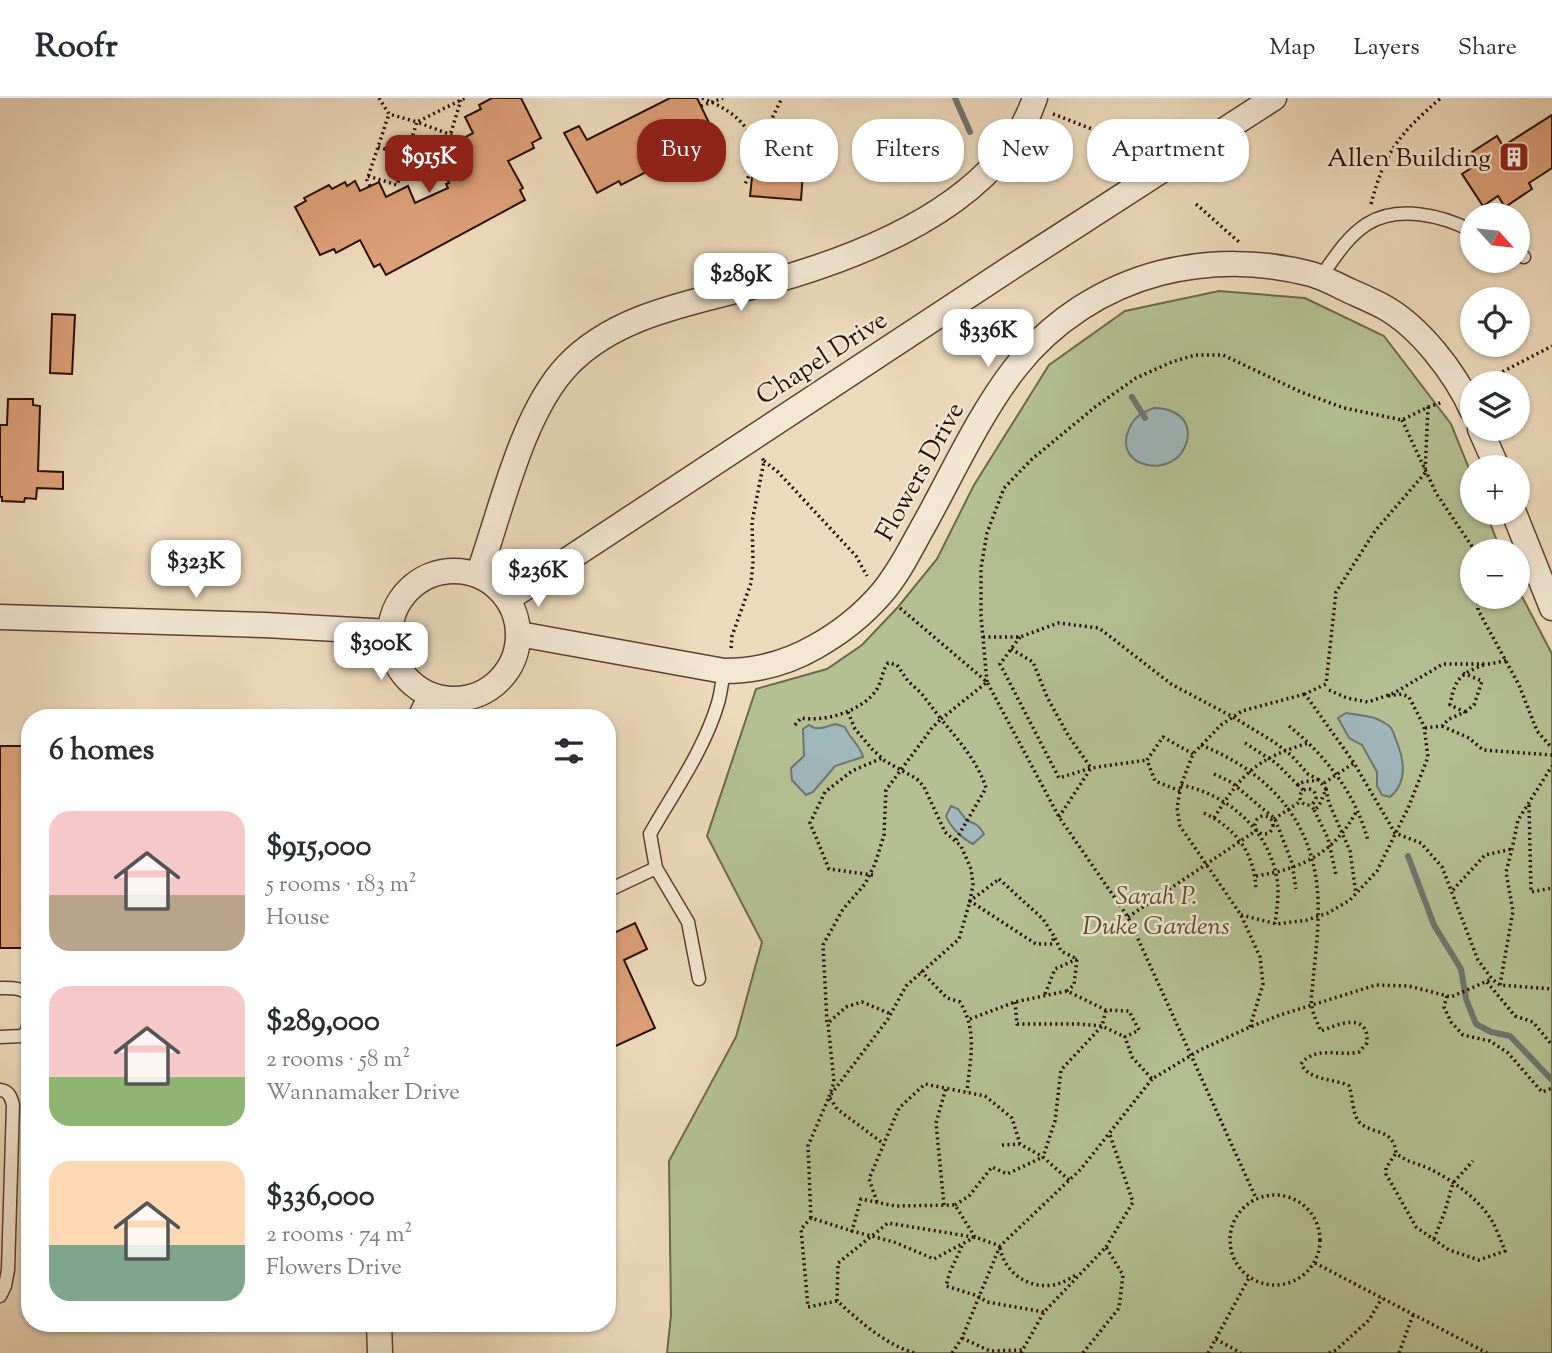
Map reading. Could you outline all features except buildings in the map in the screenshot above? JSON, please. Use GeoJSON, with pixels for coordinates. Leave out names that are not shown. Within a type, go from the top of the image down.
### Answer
{"type":"FeatureCollection","features":[{"type":"Feature","properties":{"kind":"street","name":"Chapel Drive"},"geometry":{"type":"LineString","coordinates":[[508,599],[1274,98]]}},
{"type":"Feature","properties":{"kind":"street"},"geometry":{"type":"LineString","coordinates":[[478,575],[539,405],[559,376],[582,353],[634,321],[837,260],[909,229],[949,205],[982,178],[1019,134],[1033,102]]}},
{"type":"Feature","properties":{"kind":"street","name":"Flowers Drive"},"geometry":{"type":"LineString","coordinates":[[519,634],[727,662],[756,669],[796,656],[833,637],[883,592],[990,405],[1016,367],[1059,323],[1078,309],[1140,278],[1181,268],[1242,264],[1278,267],[1321,277],[1385,308],[1404,322],[1446,365],[1460,389]]}},
{"type":"Feature","properties":{"kind":"street"},"geometry":{"type":"LineString","coordinates":[[1519,525],[1552,608]]}},
{"type":"Feature","properties":{"kind":"street"},"geometry":{"type":"LineString","coordinates":[[458,570],[478,575],[495,585],[508,599],[516,616],[519,634],[516,654],[506,673],[491,688],[472,696],[451,699],[431,695],[414,685],[401,670],[393,652],[390,632],[394,612],[404,594],[419,581],[438,573],[458,570]]}},
{"type":"Feature","properties":{"kind":"street"},"geometry":{"type":"LineString","coordinates":[[0,617],[390,632]]}},
{"type":"Feature","properties":{"kind":"street"},"geometry":{"type":"LineString","coordinates":[[424,709],[431,695]]}},
{"type":"Feature","properties":{"kind":"street"},"geometry":{"type":"LineString","coordinates":[[379,1332],[380,1353]]}},
{"type":"Feature","properties":{"kind":"lane"},"geometry":{"type":"LineString","coordinates":[[1321,277],[1342,247],[1368,224],[1391,216],[1430,215],[1460,226]]}},
{"type":"Feature","properties":{"kind":"lane"},"geometry":{"type":"LineString","coordinates":[[699,979],[688,922],[656,869],[650,834],[693,761],[718,703],[727,662]]}},
{"type":"Feature","properties":{"kind":"lane"},"geometry":{"type":"LineString","coordinates":[[616,887],[656,869]]}},
{"type":"Feature","properties":{"kind":"lane"},"geometry":{"type":"LineString","coordinates":[[0,988],[21,990]]}},
{"type":"Feature","properties":{"kind":"lane"},"geometry":{"type":"LineString","coordinates":[[0,1037],[21,1036]]}},
{"type":"Feature","properties":{"kind":"lane"},"geometry":{"type":"LineString","coordinates":[[0,1090],[10,1096],[13,1105],[8,1270],[0,1296]]}},
{"type":"Feature","properties":{"kind":"path"},"geometry":{"type":"LineString","coordinates":[[379,98],[389,114],[462,139]]}},
{"type":"Feature","properties":{"kind":"path"},"geometry":{"type":"LineString","coordinates":[[702,98],[732,113],[740,120]]}},
{"type":"Feature","properties":{"kind":"path"},"geometry":{"type":"LineString","coordinates":[[701,106],[723,98]]}},
{"type":"Feature","properties":{"kind":"path"},"geometry":{"type":"LineString","coordinates":[[772,119],[782,98]]}},
{"type":"Feature","properties":{"kind":"path"},"geometry":{"type":"LineString","coordinates":[[1372,201],[1391,149],[1403,132],[1441,98]]}},
{"type":"Feature","properties":{"kind":"path"},"geometry":{"type":"LineString","coordinates":[[378,147],[441,165],[463,99]]}},
{"type":"Feature","properties":{"kind":"path"},"geometry":{"type":"LineString","coordinates":[[368,176],[397,185],[418,122],[463,99]]}},
{"type":"Feature","properties":{"kind":"path"},"geometry":{"type":"LineString","coordinates":[[1033,102],[1087,125]]}},
{"type":"Feature","properties":{"kind":"path"},"geometry":{"type":"LineString","coordinates":[[370,186],[368,176],[389,114]]}},
{"type":"Feature","properties":{"kind":"path"},"geometry":{"type":"LineString","coordinates":[[1196,204],[1241,244],[1242,264]]}},
{"type":"Feature","properties":{"kind":"path"},"geometry":{"type":"LineString","coordinates":[[1504,371],[1552,346]]}},
{"type":"Feature","properties":{"kind":"path"},"geometry":{"type":"LineString","coordinates":[[987,682],[981,568],[987,533],[1004,488],[1031,460],[1095,407],[1136,378],[1195,355],[1223,355],[1301,392],[1345,408],[1402,420],[1428,407],[1425,472],[1375,531],[1336,592],[1326,684],[1305,694],[1259,705],[1233,716],[1194,754],[1181,785],[1177,808],[1180,826],[1241,915],[1260,957],[1264,984],[1250,1027]]}},
{"type":"Feature","properties":{"kind":"path"},"geometry":{"type":"LineString","coordinates":[[1402,420],[1436,493],[1467,539]]}},
{"type":"Feature","properties":{"kind":"path"},"geometry":{"type":"LineString","coordinates":[[760,454],[856,556],[866,575],[874,582]]}},
{"type":"Feature","properties":{"kind":"path"},"geometry":{"type":"LineString","coordinates":[[727,662],[732,636],[751,583],[752,522],[764,461]]}},
{"type":"Feature","properties":{"kind":"path"},"geometry":{"type":"LineString","coordinates":[[893,602],[987,682],[1059,817],[1128,917],[1256,1198]]}},
{"type":"Feature","properties":{"kind":"path"},"geometry":{"type":"LineString","coordinates":[[1478,609],[1507,660],[1537,731],[1552,748]]}},
{"type":"Feature","properties":{"kind":"path"},"geometry":{"type":"LineString","coordinates":[[983,637],[1020,637],[1058,623],[1099,628],[1171,684],[1233,716],[1286,751],[1326,789],[1329,803],[1349,850],[1356,894]]}},
{"type":"Feature","properties":{"kind":"path"},"geometry":{"type":"LineString","coordinates":[[1020,637],[1000,664],[1059,778],[1091,768],[1147,760],[1163,737],[1194,754]]}},
{"type":"Feature","properties":{"kind":"path"},"geometry":{"type":"LineString","coordinates":[[1011,649],[1033,662],[1047,697],[1068,735],[1091,768]]}},
{"type":"Feature","properties":{"kind":"path"},"geometry":{"type":"LineString","coordinates":[[1465,712],[1450,705],[1452,692],[1463,673],[1507,660]]}},
{"type":"Feature","properties":{"kind":"path"},"geometry":{"type":"LineString","coordinates":[[795,725],[801,718],[818,718],[848,712],[864,704],[878,688],[888,663],[897,665],[966,749],[982,774],[986,788],[955,840]]}},
{"type":"Feature","properties":{"kind":"path"},"geometry":{"type":"LineString","coordinates":[[1329,690],[1347,698],[1368,702],[1388,695],[1443,664],[1488,664]]}},
{"type":"Feature","properties":{"kind":"path"},"geometry":{"type":"LineString","coordinates":[[1442,726],[1474,705],[1482,681],[1463,673]]}},
{"type":"Feature","properties":{"kind":"path"},"geometry":{"type":"LineString","coordinates":[[837,1301],[808,1307],[802,1229],[811,1218],[808,1146],[834,1082],[823,945],[843,909],[871,875],[884,835],[886,790],[932,728],[987,682]]}},
{"type":"Feature","properties":{"kind":"path"},"geometry":{"type":"LineString","coordinates":[[1305,694],[1354,763],[1395,833],[1421,844],[1442,867],[1478,960],[1492,979],[1500,985],[1552,989]]}},
{"type":"Feature","properties":{"kind":"path"},"geometry":{"type":"LineString","coordinates":[[1241,915],[1275,924],[1307,920],[1328,913],[1356,894],[1377,871],[1409,806],[1428,757],[1424,728],[1409,698],[1402,694],[1388,695]]}},
{"type":"Feature","properties":{"kind":"path"},"geometry":{"type":"LineString","coordinates":[[829,1097],[864,1053],[891,1014],[906,986],[958,939],[973,884],[971,869],[961,846],[941,825],[924,787],[917,779],[882,758],[855,729],[848,712]]}},
{"type":"Feature","properties":{"kind":"path"},"geometry":{"type":"LineString","coordinates":[[1289,726],[1309,743],[1338,775],[1357,810],[1367,841]]}},
{"type":"Feature","properties":{"kind":"path"},"geometry":{"type":"LineString","coordinates":[[1424,728],[1442,726],[1469,738],[1483,750],[1552,755]]}},
{"type":"Feature","properties":{"kind":"path"},"geometry":{"type":"LineString","coordinates":[[1245,743],[1269,758],[1303,790]]}},
{"type":"Feature","properties":{"kind":"path"},"geometry":{"type":"LineString","coordinates":[[1214,818],[1235,785],[1250,770],[1269,758],[1309,743]]}},
{"type":"Feature","properties":{"kind":"path"},"geometry":{"type":"LineString","coordinates":[[1201,745],[1233,759],[1268,785],[1290,808],[1305,838],[1312,860],[1318,916],[1311,1006],[1321,1031],[1352,1021],[1365,1030],[1367,1043],[1364,1048],[1352,1053],[1317,1052],[1304,1060],[1302,1068],[1315,1077],[1339,1081],[1349,1086],[1354,1098],[1355,1115],[1361,1123],[1389,1137],[1395,1144],[1396,1153],[1387,1168],[1388,1180],[1416,1227],[1449,1250],[1479,1260],[1505,1251],[1492,1220],[1474,1199],[1428,1168],[1411,1164],[1396,1153]]}},
{"type":"Feature","properties":{"kind":"path"},"geometry":{"type":"LineString","coordinates":[[871,875],[829,869],[810,823],[825,792],[852,771],[882,758]]}},
{"type":"Feature","properties":{"kind":"path"},"geometry":{"type":"LineString","coordinates":[[1147,760],[1155,780],[1180,791]]}},
{"type":"Feature","properties":{"kind":"path"},"geometry":{"type":"LineString","coordinates":[[1298,785],[1303,782],[1321,782],[1338,775],[1354,763]]}},
{"type":"Feature","properties":{"kind":"path"},"geometry":{"type":"LineString","coordinates":[[1500,985],[1513,911],[1506,872],[1511,849],[1518,820],[1552,766]]}},
{"type":"Feature","properties":{"kind":"path"},"geometry":{"type":"LineString","coordinates":[[1059,817],[1091,768]]}},
{"type":"Feature","properties":{"kind":"path"},"geometry":{"type":"LineString","coordinates":[[1214,774],[1235,785],[1273,819],[1294,868],[1296,889]]}},
{"type":"Feature","properties":{"kind":"path"},"geometry":{"type":"LineString","coordinates":[[1181,785],[1207,791],[1224,800],[1257,831],[1264,834],[1272,829],[1273,819]]}},
{"type":"Feature","properties":{"kind":"path"},"geometry":{"type":"LineString","coordinates":[[1308,788],[1315,792],[1317,798],[1311,804],[1305,805],[1301,801],[1303,790],[1308,788]]}},
{"type":"Feature","properties":{"kind":"path"},"geometry":{"type":"LineString","coordinates":[[1314,810],[1320,806],[1326,789]]}},
{"type":"Feature","properties":{"kind":"path"},"geometry":{"type":"LineString","coordinates":[[1273,819],[1301,801]]}},
{"type":"Feature","properties":{"kind":"path"},"geometry":{"type":"LineString","coordinates":[[1529,803],[1531,892],[1552,888]]}},
{"type":"Feature","properties":{"kind":"path"},"geometry":{"type":"LineString","coordinates":[[1311,804],[1330,845],[1336,874]]}},
{"type":"Feature","properties":{"kind":"path"},"geometry":{"type":"LineString","coordinates":[[1256,876],[1294,868],[1312,860],[1330,845],[1357,810]]}},
{"type":"Feature","properties":{"kind":"path"},"geometry":{"type":"LineString","coordinates":[[1204,813],[1214,818],[1248,851],[1256,876],[1256,890]]}},
{"type":"Feature","properties":{"kind":"path"},"geometry":{"type":"LineString","coordinates":[[1273,819],[1258,818],[1256,824],[1276,873],[1278,894],[1275,924]]}},
{"type":"Feature","properties":{"kind":"path"},"geometry":{"type":"LineString","coordinates":[[1128,917],[1257,831]]}},
{"type":"Feature","properties":{"kind":"path"},"geometry":{"type":"LineString","coordinates":[[1452,890],[1485,855],[1511,849]]}},
{"type":"Feature","properties":{"kind":"path"},"geometry":{"type":"LineString","coordinates":[[970,901],[999,879],[1043,919],[1061,951],[1077,959]]}},
{"type":"Feature","properties":{"kind":"path"},"geometry":{"type":"LineString","coordinates":[[970,901],[1036,944],[1052,944],[1054,936]]}},
{"type":"Feature","properties":{"kind":"path"},"geometry":{"type":"LineString","coordinates":[[1067,992],[1074,985],[1077,959]]}},
{"type":"Feature","properties":{"kind":"path"},"geometry":{"type":"LineString","coordinates":[[1045,995],[1055,969],[1077,959]]}},
{"type":"Feature","properties":{"kind":"path"},"geometry":{"type":"LineString","coordinates":[[921,971],[947,998],[960,1002],[970,1019],[972,1041],[967,1092]]}},
{"type":"Feature","properties":{"kind":"path"},"geometry":{"type":"LineString","coordinates":[[952,1353],[962,1338],[1000,1246],[1081,1169],[1152,1079],[1192,1054],[1250,1027],[1376,985],[1409,986],[1449,996],[1492,979]]}},
{"type":"Feature","properties":{"kind":"path"},"geometry":{"type":"LineString","coordinates":[[1487,982],[1515,1016],[1533,1022],[1552,1045]]}},
{"type":"Feature","properties":{"kind":"path"},"geometry":{"type":"LineString","coordinates":[[970,1019],[1015,1002],[1067,992],[1106,1010],[1129,1011],[1139,1030],[1125,1037]]}},
{"type":"Feature","properties":{"kind":"path"},"geometry":{"type":"LineString","coordinates":[[1449,996],[1444,1007],[1451,1022],[1463,1035],[1490,1041],[1508,1053],[1542,1092],[1552,1088]]}},
{"type":"Feature","properties":{"kind":"path"},"geometry":{"type":"LineString","coordinates":[[828,1023],[846,1007],[862,1002],[891,1014]]}},
{"type":"Feature","properties":{"kind":"path"},"geometry":{"type":"LineString","coordinates":[[1015,1002],[1017,1024],[1102,1026],[1125,1037],[1132,1057],[1152,1079]]}},
{"type":"Feature","properties":{"kind":"path"},"geometry":{"type":"LineString","coordinates":[[852,1231],[861,1199],[895,1206],[955,1205],[969,1196],[992,1167],[1007,1174],[1043,1157],[1055,1121],[1061,1070],[1102,1026],[1106,1010]]}},
{"type":"Feature","properties":{"kind":"path"},"geometry":{"type":"LineString","coordinates":[[877,1202],[869,1179],[898,1108],[925,1084],[985,1096],[1012,1118],[1020,1144]]}},
{"type":"Feature","properties":{"kind":"path"},"geometry":{"type":"LineString","coordinates":[[944,1205],[936,1123],[946,1088]]}},
{"type":"Feature","properties":{"kind":"path"},"geometry":{"type":"LineString","coordinates":[[829,1097],[837,1110],[884,1144]]}},
{"type":"Feature","properties":{"kind":"path"},"geometry":{"type":"LineString","coordinates":[[962,1338],[990,1351],[1023,1351],[1044,1312],[1106,1247],[1133,1202],[1109,1132]]}},
{"type":"Feature","properties":{"kind":"path"},"geometry":{"type":"LineString","coordinates":[[1002,1145],[1020,1144],[1043,1157],[1069,1181]]}},
{"type":"Feature","properties":{"kind":"path"},"geometry":{"type":"LineString","coordinates":[[1434,1240],[1446,1211],[1453,1183],[1472,1161]]}},
{"type":"Feature","properties":{"kind":"path"},"geometry":{"type":"LineString","coordinates":[[1272,1194],[1287,1195],[1301,1202],[1311,1212],[1320,1231],[1320,1247],[1315,1263],[1302,1277],[1288,1284],[1271,1286],[1249,1278],[1233,1260],[1229,1245],[1230,1229],[1236,1215],[1256,1198],[1272,1194]]}},
{"type":"Feature","properties":{"kind":"path"},"geometry":{"type":"LineString","coordinates":[[955,1205],[975,1237]]}},
{"type":"Feature","properties":{"kind":"path"},"geometry":{"type":"LineString","coordinates":[[811,1218],[894,1242],[934,1259],[975,1237]]}},
{"type":"Feature","properties":{"kind":"path"},"geometry":{"type":"LineString","coordinates":[[837,1301],[838,1263],[888,1223],[975,1237],[1000,1246],[1009,1270],[1035,1286],[1056,1285],[1082,1272]]}},
{"type":"Feature","properties":{"kind":"path"},"geometry":{"type":"LineString","coordinates":[[963,1244],[946,1286],[988,1302],[1044,1312]]}},
{"type":"Feature","properties":{"kind":"path"},"geometry":{"type":"LineString","coordinates":[[1083,1353],[1119,1308],[1123,1275],[1106,1247]]}},
{"type":"Feature","properties":{"kind":"path"},"geometry":{"type":"LineString","coordinates":[[1315,1263],[1487,1353]]}},
{"type":"Feature","properties":{"kind":"path"},"geometry":{"type":"LineString","coordinates":[[1208,1353],[1249,1278]]}},
{"type":"Feature","properties":{"kind":"path"},"geometry":{"type":"LineString","coordinates":[[1329,1353],[1336,1350],[1369,1320],[1382,1298]]}},
{"type":"Feature","properties":{"kind":"path"},"geometry":{"type":"LineString","coordinates":[[837,1301],[874,1333],[901,1349],[914,1353]]}},
{"type":"Feature","properties":{"kind":"path"},"geometry":{"type":"LineString","coordinates":[[1399,1353],[1402,1338],[1413,1315]]}},
{"type":"Feature","properties":{"kind":"path"},"geometry":{"type":"LineString","coordinates":[[1216,1339],[1241,1353]]}},
{"type":"Feature","properties":{"kind":"green space","name":"Sarah P. Duke Gardens"},"geometry":{"type":"Polygon","coordinates":[[[1219,291],[1305,298],[1384,336],[1451,424],[1464,455],[1460,455],[1460,525],[1491,525],[1496,539],[1460,539],[1460,609],[1528,609],[1552,654],[1552,1353],[667,1353],[671,1315],[669,1161],[736,1037],[762,942],[707,836],[756,689],[827,669],[862,645],[898,607],[937,559],[974,485],[1049,365],[1125,311],[1219,291]]]}},
{"type":"Feature","properties":{"kind":"water"},"geometry":{"type":"Polygon","coordinates":[[[1154,408],[1168,410],[1180,416],[1188,433],[1181,454],[1171,462],[1148,465],[1137,461],[1129,453],[1126,443],[1133,421],[1154,408]]]}},
{"type":"Feature","properties":{"kind":"water"},"geometry":{"type":"Polygon","coordinates":[[[1346,713],[1373,718],[1392,730],[1403,770],[1400,784],[1390,797],[1382,795],[1377,786],[1377,772],[1362,745],[1349,738],[1338,718],[1346,713]]]}},
{"type":"Feature","properties":{"kind":"water"},"geometry":{"type":"Polygon","coordinates":[[[836,724],[845,727],[863,757],[835,766],[813,792],[806,795],[792,780],[791,768],[804,756],[803,729],[809,725],[819,728],[836,724]]]}},
{"type":"Feature","properties":{"kind":"water"},"geometry":{"type":"Polygon","coordinates":[[[951,806],[958,809],[967,821],[977,825],[984,834],[973,844],[957,832],[948,820],[946,816],[951,806]]]}},
{"type":"Feature","properties":{"kind":"waterway"},"geometry":{"type":"LineString","coordinates":[[955,98],[970,132]]}},
{"type":"Feature","properties":{"kind":"waterway"},"geometry":{"type":"LineString","coordinates":[[1132,397],[1145,418]]}},
{"type":"Feature","properties":{"kind":"waterway"},"geometry":{"type":"LineString","coordinates":[[1408,856],[1434,925],[1461,969],[1466,999],[1476,1024],[1491,1032],[1510,1036],[1552,1080]]}},
{"type":"Feature","properties":{"kind":"place","name":"Allen Building"},"geometry":{"type":"Point","coordinates":[1514,157]}}]}
